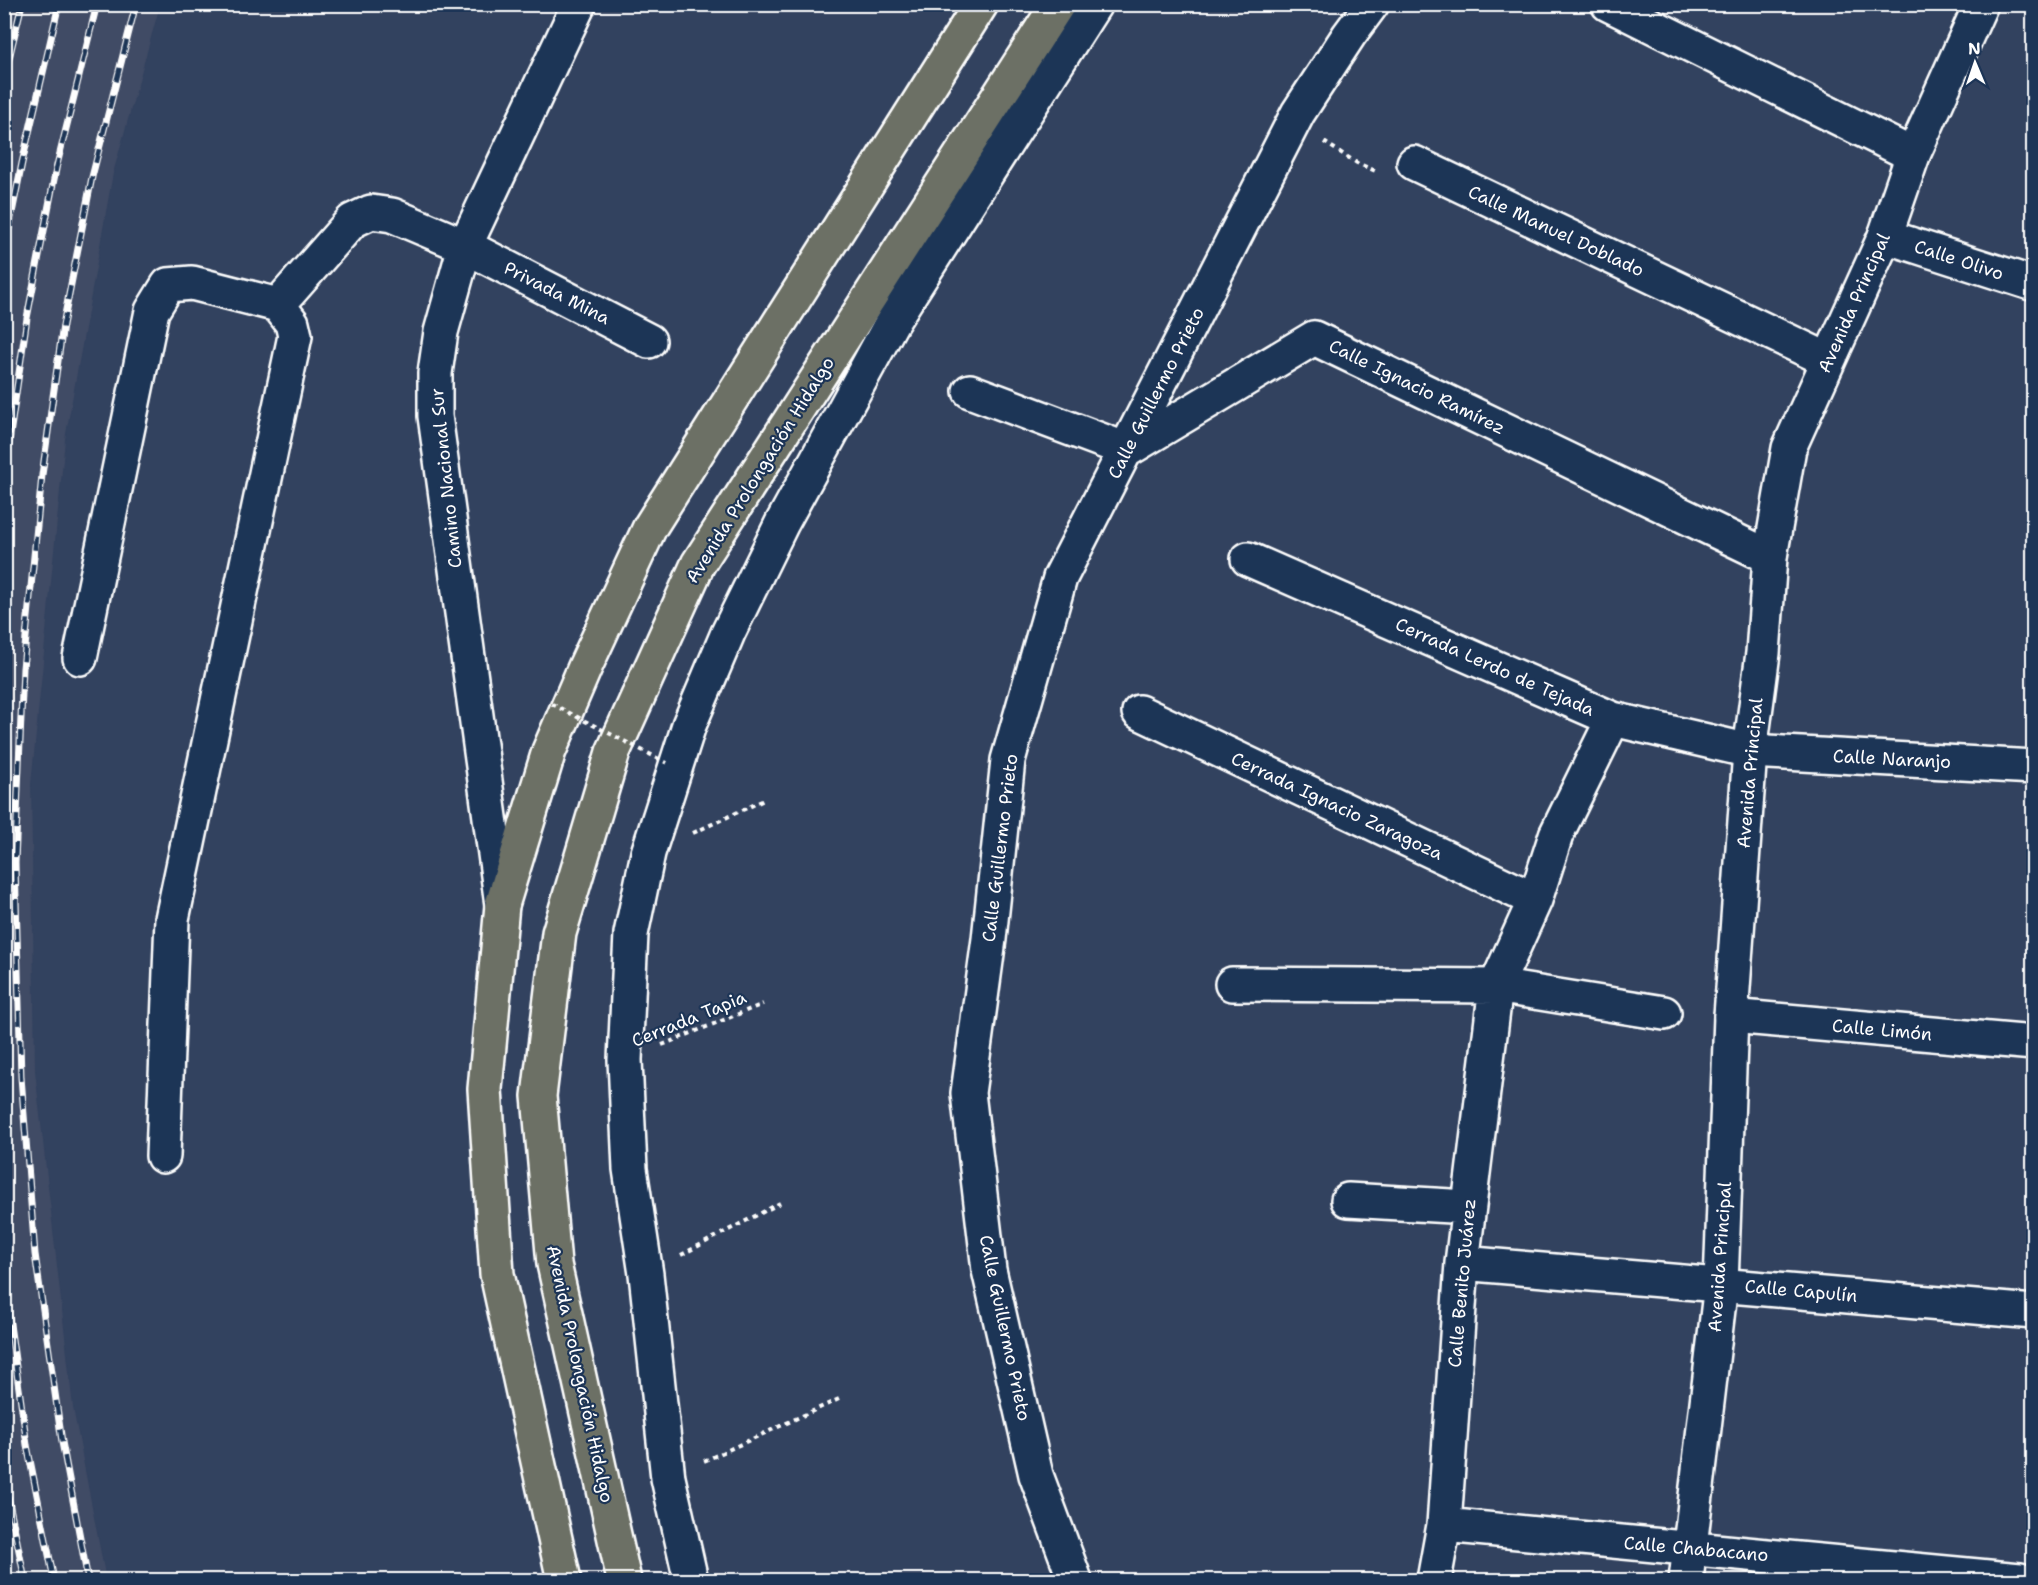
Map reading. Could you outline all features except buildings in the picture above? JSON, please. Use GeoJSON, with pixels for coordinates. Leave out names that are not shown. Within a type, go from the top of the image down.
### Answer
{"type":"FeatureCollection","features":[{"type":"Feature","properties":{"kind":"highway"},"geometry":{"type":"LineString","coordinates":[[564,1581],[497,1274],[485,1089],[502,905],[549,751],[650,526],[981,4]]}},
{"type":"Feature","properties":{"kind":"highway","name":"Avenida Prolongación Hidalgo"},"geometry":{"type":"LineString","coordinates":[[624,1581],[554,1264],[539,1096],[559,933],[613,752],[698,564],[1058,4]]}},
{"type":"Feature","properties":{"kind":"street","name":"Camino Nacional Sur"},"geometry":{"type":"LineString","coordinates":[[502,905],[435,416],[435,373],[441,332],[465,246],[579,4]]}},
{"type":"Feature","properties":{"kind":"street"},"geometry":{"type":"LineString","coordinates":[[692,1581],[668,1478],[646,1274],[630,1169],[625,1060],[631,934],[648,853],[689,725],[728,633],[782,523],[892,322],[1095,4]]}},
{"type":"Feature","properties":{"kind":"street","name":"Calle Guillermo Prieto"},"geometry":{"type":"LineString","coordinates":[[1075,1581],[1036,1475],[988,1270],[968,1093],[989,939],[1008,760],[1060,578],[1345,20],[1372,4]]}},
{"type":"Feature","properties":{"kind":"street"},"geometry":{"type":"LineString","coordinates":[[1608,4],[1913,155]]}},
{"type":"Feature","properties":{"kind":"street","name":"Avenida Principal"},"geometry":{"type":"LineString","coordinates":[[1686,1581],[1721,1284],[1731,1016],[1750,751],[1763,653],[1770,557],[1789,448],[1886,236],[1913,155],[1982,4]]}},
{"type":"Feature","properties":{"kind":"street","name":"Calle Manuel Doblado"},"geometry":{"type":"LineString","coordinates":[[1414,163],[1828,360]]}},
{"type":"Feature","properties":{"kind":"street","name":"Privada Mina"},"geometry":{"type":"LineString","coordinates":[[278,306],[352,220],[371,212],[392,215],[465,246],[649,341]]}},
{"type":"Feature","properties":{"kind":"street","name":"Calle Olivo"},"geometry":{"type":"LineString","coordinates":[[1886,236],[2034,284]]}},
{"type":"Feature","properties":{"kind":"street"},"geometry":{"type":"LineString","coordinates":[[80,658],[152,311],[168,285],[192,283],[278,306],[292,322],[295,336],[172,919],[163,1156]]}},
{"type":"Feature","properties":{"kind":"street","name":"Calle Ignacio Ramírez"},"geometry":{"type":"LineString","coordinates":[[1127,450],[1314,338],[1770,557]]}},
{"type":"Feature","properties":{"kind":"street"},"geometry":{"type":"LineString","coordinates":[[970,391],[1127,450]]}},
{"type":"Feature","properties":{"kind":"street","name":"Cerrada Lerdo de Tejada"},"geometry":{"type":"LineString","coordinates":[[1248,559],[1613,719],[1750,751]]}},
{"type":"Feature","properties":{"kind":"street","name":"Cerrada Ignacio Zaragoza"},"geometry":{"type":"LineString","coordinates":[[1139,712],[1535,900]]}},
{"type":"Feature","properties":{"kind":"street","name":"Calle Benito Juárez"},"geometry":{"type":"LineString","coordinates":[[1434,1581],[1444,1525],[1462,1263],[1496,986],[1535,900],[1556,835],[1613,719]]}},
{"type":"Feature","properties":{"kind":"street","name":"Calle Naranjo"},"geometry":{"type":"LineString","coordinates":[[1750,751],[2034,767]]}},
{"type":"Feature","properties":{"kind":"street"},"geometry":{"type":"LineString","coordinates":[[1232,984],[1496,986],[1664,1013]]}},
{"type":"Feature","properties":{"kind":"street","name":"Calle Limón"},"geometry":{"type":"LineString","coordinates":[[1731,1016],[2034,1043]]}},
{"type":"Feature","properties":{"kind":"street"},"geometry":{"type":"LineString","coordinates":[[1348,1200],[1468,1207]]}},
{"type":"Feature","properties":{"kind":"street","name":"Calle Capulín"},"geometry":{"type":"LineString","coordinates":[[1462,1263],[2034,1312]]}},
{"type":"Feature","properties":{"kind":"street","name":"Calle Chabacano"},"geometry":{"type":"LineString","coordinates":[[1444,1525],[2019,1581]]}},
{"type":"Feature","properties":{"kind":"path"},"geometry":{"type":"LineString","coordinates":[[1294,122],[1357,163],[1400,181],[1414,163]]}},
{"type":"Feature","properties":{"kind":"path"},"geometry":{"type":"LineString","coordinates":[[552,704],[667,763]]}},
{"type":"Feature","properties":{"kind":"path"},"geometry":{"type":"LineString","coordinates":[[648,853],[764,800]]}},
{"type":"Feature","properties":{"kind":"path","name":"Cerrada Tapia"},"geometry":{"type":"LineString","coordinates":[[625,1060],[763,1004]]}},
{"type":"Feature","properties":{"kind":"path"},"geometry":{"type":"LineString","coordinates":[[646,1274],[780,1203]]}},
{"type":"Feature","properties":{"kind":"path"},"geometry":{"type":"LineString","coordinates":[[668,1478],[839,1399]]}},
{"type":"Feature","properties":{"kind":"shaded area"},"geometry":{"type":"Polygon","coordinates":[[[5,4],[160,5],[113,173],[65,439],[31,784],[35,1071],[73,1408],[106,1580],[5,1580],[5,4]]]}},
{"type":"Feature","properties":{"kind":"railway"},"geometry":{"type":"LineString","coordinates":[[4,79],[22,4]]}},
{"type":"Feature","properties":{"kind":"railway"},"geometry":{"type":"LineString","coordinates":[[4,253],[22,163],[59,4]]}},
{"type":"Feature","properties":{"kind":"railway"},"geometry":{"type":"LineString","coordinates":[[4,476],[27,318],[56,169],[97,4]]}},
{"type":"Feature","properties":{"kind":"railway"},"geometry":{"type":"LineString","coordinates":[[88,1580],[62,1442],[35,1254],[21,1077],[15,863],[23,668],[42,475],[63,325],[92,177],[136,4]]}},
{"type":"Feature","properties":{"kind":"railway"},"geometry":{"type":"LineString","coordinates":[[4,1282],[27,1445],[54,1580]]}},
{"type":"Feature","properties":{"kind":"railway"},"geometry":{"type":"LineString","coordinates":[[4,1478],[25,1580]]}}]}
